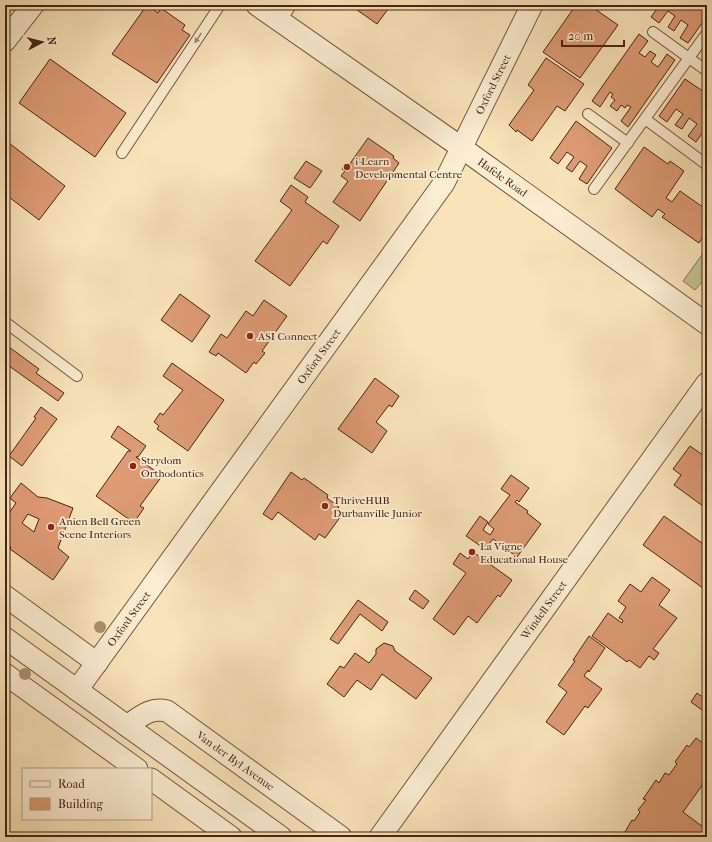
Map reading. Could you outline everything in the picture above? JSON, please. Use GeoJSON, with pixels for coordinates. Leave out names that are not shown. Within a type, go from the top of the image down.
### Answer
{"type":"FeatureCollection","features":[{"type":"Feature","properties":{"kind":"street"},"geometry":{"type":"LineString","coordinates":[[5,41],[33,5]]}},
{"type":"Feature","properties":{"kind":"street","name":"Hafele Road"},"geometry":{"type":"LineString","coordinates":[[257,5],[286,13],[462,148],[707,324]]}},
{"type":"Feature","properties":{"kind":"street","name":"Oxford Street"},"geometry":{"type":"LineString","coordinates":[[78,690],[444,183],[532,5]]}},
{"type":"Feature","properties":{"kind":"street","name":"Windell Street"},"geometry":{"type":"LineString","coordinates":[[380,837],[707,383]]}},
{"type":"Feature","properties":{"kind":"street"},"geometry":{"type":"LineString","coordinates":[[5,596],[97,662]]}},
{"type":"Feature","properties":{"kind":"street"},"geometry":{"type":"LineString","coordinates":[[5,638],[281,837]]}},
{"type":"Feature","properties":{"kind":"street"},"geometry":{"type":"LineString","coordinates":[[5,674],[136,768]]}},
{"type":"Feature","properties":{"kind":"street","name":"Van der Byl Avenue"},"geometry":{"type":"LineString","coordinates":[[127,726],[150,711],[159,709],[167,711],[341,837]]}},
{"type":"Feature","properties":{"kind":"street"},"geometry":{"type":"LineString","coordinates":[[152,780],[231,837]]}},
{"type":"Feature","properties":{"kind":"lane"},"geometry":{"type":"LineString","coordinates":[[122,153],[220,5]]}},
{"type":"Feature","properties":{"kind":"lane"},"geometry":{"type":"LineString","coordinates":[[653,32],[707,71]]}},
{"type":"Feature","properties":{"kind":"lane"},"geometry":{"type":"LineString","coordinates":[[594,189],[707,33]]}},
{"type":"Feature","properties":{"kind":"lane"},"geometry":{"type":"LineString","coordinates":[[588,114],[628,143]]}},
{"type":"Feature","properties":{"kind":"lane"},"geometry":{"type":"LineString","coordinates":[[645,119],[707,165]]}},
{"type":"Feature","properties":{"kind":"lane"},"geometry":{"type":"LineString","coordinates":[[5,322],[77,376]]}},
{"type":"Feature","properties":{"kind":"green space"},"geometry":{"type":"Polygon","coordinates":[[[707,248],[707,286],[702,282],[695,290],[683,281],[707,248]]]}},
{"type":"Feature","properties":{"kind":"building"},"geometry":{"type":"Polygon","coordinates":[[[147,5],[158,13],[161,8],[185,25],[182,30],[190,35],[157,83],[112,54],[147,5]]]}},
{"type":"Feature","properties":{"kind":"building"},"geometry":{"type":"Polygon","coordinates":[[[350,5],[391,5],[377,24],[350,5]]]}},
{"type":"Feature","properties":{"kind":"building"},"geometry":{"type":"Polygon","coordinates":[[[576,5],[589,5],[618,25],[580,78],[543,52],[576,5]]]}},
{"type":"Feature","properties":{"kind":"building"},"geometry":{"type":"Polygon","coordinates":[[[660,5],[707,5],[707,16],[688,43],[680,38],[688,25],[681,20],[674,31],[668,27],[675,16],[668,11],[659,23],[651,17],[660,5]]]}},
{"type":"Feature","properties":{"kind":"building"},"geometry":{"type":"Polygon","coordinates":[[[639,34],[648,41],[639,53],[645,57],[650,51],[656,55],[651,62],[658,67],[667,54],[675,60],[628,127],[621,121],[631,107],[627,105],[625,108],[621,105],[617,111],[610,106],[615,100],[611,97],[613,94],[610,92],[600,107],[592,101],[639,34]]]}},
{"type":"Feature","properties":{"kind":"building"},"geometry":{"type":"Polygon","coordinates":[[[546,58],[584,84],[565,111],[557,106],[532,141],[517,130],[516,132],[509,125],[534,90],[528,85],[546,58]]]}},
{"type":"Feature","properties":{"kind":"building"},"geometry":{"type":"Polygon","coordinates":[[[50,59],[126,113],[95,157],[19,103],[50,59]]]}},
{"type":"Feature","properties":{"kind":"building"},"geometry":{"type":"Polygon","coordinates":[[[685,79],[707,94],[707,126],[696,142],[688,136],[697,124],[689,118],[682,129],[675,125],[683,114],[676,109],[667,122],[659,116],[685,79]]]}},
{"type":"Feature","properties":{"kind":"building"},"geometry":{"type":"Polygon","coordinates":[[[576,121],[612,148],[587,184],[579,179],[587,166],[580,161],[572,172],[566,168],[574,157],[567,152],[558,164],[550,158],[576,121]]]}},
{"type":"Feature","properties":{"kind":"building"},"geometry":{"type":"Polygon","coordinates":[[[368,138],[394,156],[393,158],[399,163],[360,221],[333,202],[348,181],[341,176],[345,171],[342,169],[346,163],[349,165],[368,138]]]}},
{"type":"Feature","properties":{"kind":"building"},"geometry":{"type":"Polygon","coordinates":[[[707,139],[707,152],[702,146],[707,139]]]}},
{"type":"Feature","properties":{"kind":"building"},"geometry":{"type":"Polygon","coordinates":[[[5,140],[65,186],[39,220],[5,194],[5,140]]]}},
{"type":"Feature","properties":{"kind":"building"},"geometry":{"type":"Polygon","coordinates":[[[644,147],[668,164],[670,161],[684,171],[666,198],[672,202],[680,191],[707,210],[707,231],[699,243],[662,217],[665,214],[658,209],[652,217],[615,189],[644,147]]]}},
{"type":"Feature","properties":{"kind":"building"},"geometry":{"type":"Polygon","coordinates":[[[306,161],[322,171],[310,188],[294,178],[306,161]]]}},
{"type":"Feature","properties":{"kind":"building"},"geometry":{"type":"Polygon","coordinates":[[[291,185],[308,197],[305,202],[339,226],[327,244],[323,241],[290,286],[255,261],[292,210],[280,201],[291,185]]]}},
{"type":"Feature","properties":{"kind":"building"},"geometry":{"type":"Polygon","coordinates":[[[180,294],[210,316],[192,342],[161,320],[180,294]]]}},
{"type":"Feature","properties":{"kind":"building","name":"ASI Connect"},"geometry":{"type":"Polygon","coordinates":[[[264,300],[287,316],[262,351],[265,353],[256,364],[254,362],[246,373],[218,353],[216,356],[209,352],[221,334],[227,338],[246,311],[253,316],[264,300]]]}},
{"type":"Feature","properties":{"kind":"building"},"geometry":{"type":"Polygon","coordinates":[[[9,347],[39,369],[36,373],[64,393],[58,401],[5,363],[5,353],[9,347]]]}},
{"type":"Feature","properties":{"kind":"building"},"geometry":{"type":"Polygon","coordinates":[[[172,363],[224,400],[188,451],[157,429],[159,426],[154,422],[160,413],[163,415],[183,390],[163,376],[172,363]]]}},
{"type":"Feature","properties":{"kind":"building"},"geometry":{"type":"Polygon","coordinates":[[[375,378],[399,396],[392,407],[389,405],[376,422],[387,431],[372,453],[338,429],[375,378]]]}},
{"type":"Feature","properties":{"kind":"building"},"geometry":{"type":"Polygon","coordinates":[[[41,407],[57,419],[22,466],[9,456],[36,418],[34,417],[41,407]]]}},
{"type":"Feature","properties":{"kind":"building","name":"Strydom Orthodontics"},"geometry":{"type":"Polygon","coordinates":[[[118,426],[146,446],[138,457],[136,457],[162,476],[140,506],[144,508],[135,521],[130,520],[96,496],[128,451],[131,451],[111,437],[118,426]]]}},
{"type":"Feature","properties":{"kind":"building"},"geometry":{"type":"Polygon","coordinates":[[[690,446],[707,458],[703,463],[707,466],[707,509],[674,485],[681,475],[673,469],[690,446]]]}},
{"type":"Feature","properties":{"kind":"building"},"geometry":{"type":"Polygon","coordinates":[[[291,472],[302,480],[304,478],[328,495],[327,498],[339,507],[335,512],[341,516],[325,538],[319,534],[315,540],[278,512],[272,520],[263,514],[291,472]]]}},
{"type":"Feature","properties":{"kind":"building"},"geometry":{"type":"Polygon","coordinates":[[[511,475],[529,488],[519,502],[517,500],[515,502],[528,511],[527,513],[541,524],[517,557],[493,539],[485,549],[466,536],[480,516],[488,522],[483,530],[490,535],[494,529],[488,524],[510,495],[501,489],[511,475]]]}},
{"type":"Feature","properties":{"kind":"building","name":"Anien Bell Green Scene Interiors"},"geometry":{"type":"Polygon","coordinates":[[[21,483],[38,497],[47,498],[73,508],[58,548],[69,557],[53,580],[10,549],[11,547],[5,542],[7,539],[5,538],[5,509],[9,513],[16,503],[10,498],[21,483]],[[28,514],[22,523],[34,532],[39,519],[28,514]]]}},
{"type":"Feature","properties":{"kind":"building"},"geometry":{"type":"Polygon","coordinates":[[[664,516],[706,546],[703,550],[707,553],[707,591],[643,545],[664,516]]]}},
{"type":"Feature","properties":{"kind":"building"},"geometry":{"type":"Polygon","coordinates":[[[473,552],[512,580],[500,597],[498,595],[477,623],[468,616],[454,635],[433,619],[466,573],[453,564],[460,553],[468,559],[473,552]]]}},
{"type":"Feature","properties":{"kind":"building"},"geometry":{"type":"Polygon","coordinates":[[[652,577],[670,590],[659,605],[677,618],[653,649],[659,653],[654,660],[649,656],[640,668],[629,660],[627,662],[592,636],[608,613],[622,623],[623,620],[619,618],[626,607],[618,601],[630,584],[641,592],[652,577]]]}},
{"type":"Feature","properties":{"kind":"building"},"geometry":{"type":"Polygon","coordinates":[[[415,590],[429,601],[423,609],[409,599],[415,590]]]}},
{"type":"Feature","properties":{"kind":"building"},"geometry":{"type":"Polygon","coordinates":[[[358,600],[388,622],[382,631],[360,614],[338,644],[330,639],[358,600]]]}},
{"type":"Feature","properties":{"kind":"building"},"geometry":{"type":"Polygon","coordinates":[[[589,636],[605,648],[589,672],[588,670],[584,676],[602,689],[588,708],[585,706],[564,735],[546,722],[567,692],[558,685],[575,661],[573,660],[589,636]]]}},
{"type":"Feature","properties":{"kind":"building"},"geometry":{"type":"Polygon","coordinates":[[[384,643],[393,646],[395,651],[432,678],[416,699],[382,674],[371,690],[357,680],[344,697],[327,684],[340,666],[344,668],[355,653],[369,663],[376,654],[376,649],[384,643]]]}},
{"type":"Feature","properties":{"kind":"building"},"geometry":{"type":"Polygon","coordinates":[[[697,693],[707,700],[706,713],[691,702],[697,693]]]}},
{"type":"Feature","properties":{"kind":"building"},"geometry":{"type":"Polygon","coordinates":[[[696,738],[707,746],[707,781],[706,780],[683,812],[707,830],[707,837],[675,837],[668,832],[665,837],[622,837],[632,820],[634,821],[640,812],[638,810],[646,800],[643,799],[656,780],[659,783],[665,773],[669,775],[677,764],[675,762],[687,745],[689,747],[696,738]]]}},
{"type":"Feature","properties":{"kind":"place","name":"i-Learn Developmental Centre"},"geometry":{"type":"Point","coordinates":[347,167]}},
{"type":"Feature","properties":{"kind":"place","name":"ASI Connect"},"geometry":{"type":"Point","coordinates":[250,336]}},
{"type":"Feature","properties":{"kind":"place","name":"Strydom Orthodontics"},"geometry":{"type":"Point","coordinates":[133,466]}},
{"type":"Feature","properties":{"kind":"place","name":"ThriveHUB Durbanville Junior"},"geometry":{"type":"Point","coordinates":[325,506]}},
{"type":"Feature","properties":{"kind":"place","name":"Anien Bell Green Scene Interiors"},"geometry":{"type":"Point","coordinates":[51,527]}},
{"type":"Feature","properties":{"kind":"place","name":"La Vigne Educational House"},"geometry":{"type":"Point","coordinates":[472,552]}}]}
